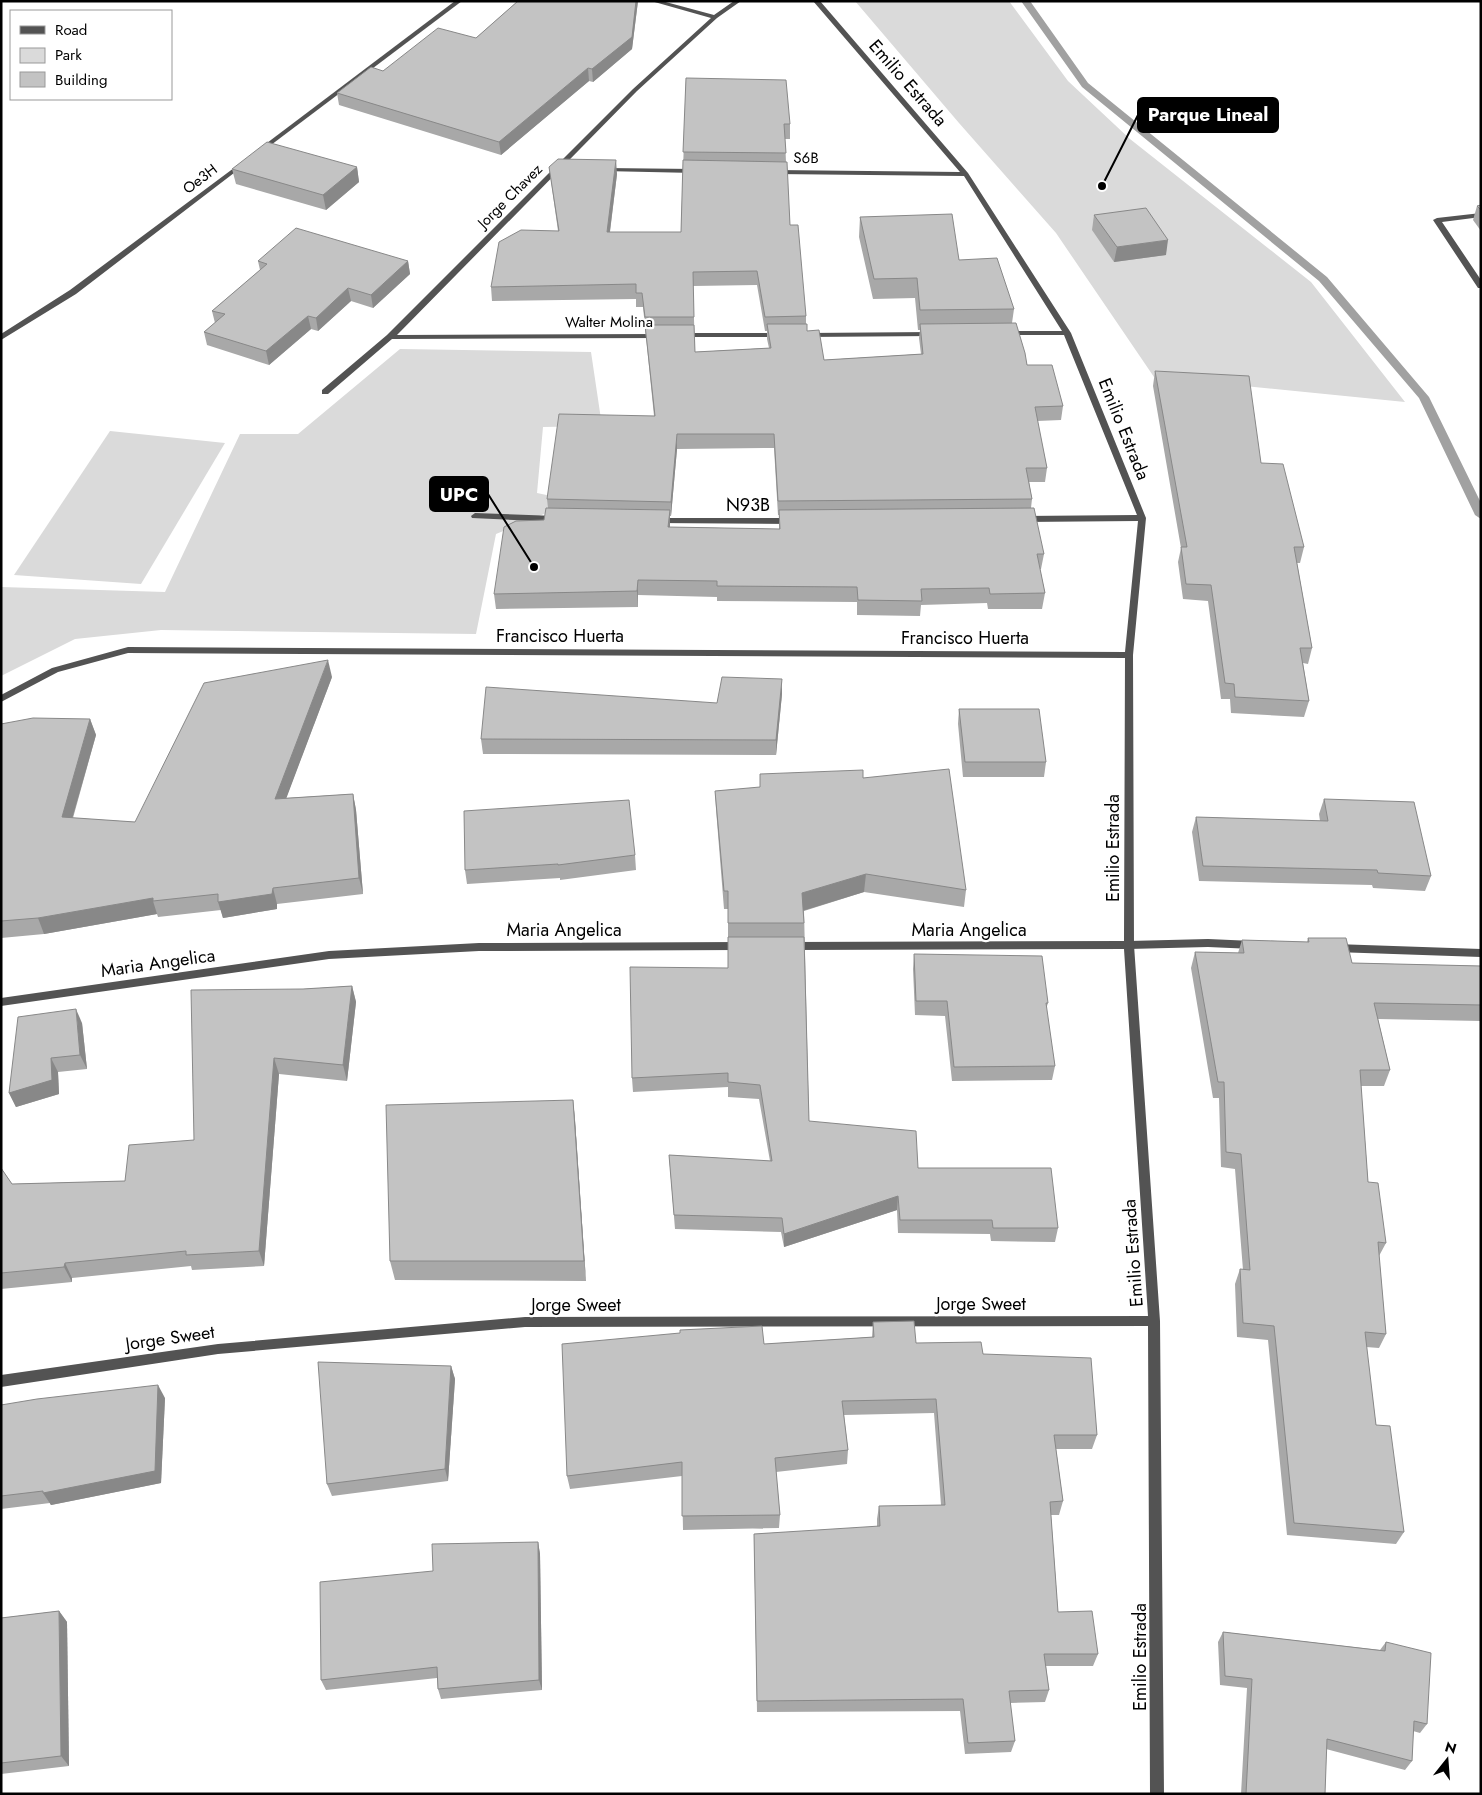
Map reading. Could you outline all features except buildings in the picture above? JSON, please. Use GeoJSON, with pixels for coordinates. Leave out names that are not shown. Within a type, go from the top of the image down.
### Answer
{"type":"FeatureCollection","features":[{"type":"Feature","properties":{"kind":"street","name":"Oe3H"},"geometry":{"type":"LineString","coordinates":[[1,338],[73,292],[459,1]]}},
{"type":"Feature","properties":{"kind":"street"},"geometry":{"type":"LineString","coordinates":[[654,1],[715,17]]}},
{"type":"Feature","properties":{"kind":"street","name":"Jorge Chavez"},"geometry":{"type":"LineString","coordinates":[[325,392],[390,338],[635,90],[715,17],[738,1]]}},
{"type":"Feature","properties":{"kind":"street","name":"Emilio Estrada"},"geometry":{"type":"LineString","coordinates":[[816,1],[966,174],[1067,333],[1142,518],[1129,655],[1130,945],[1154,1321],[1157,1794]]}},
{"type":"Feature","properties":{"kind":"street"},"geometry":{"type":"LineString","coordinates":[[556,169],[566,170]]}},
{"type":"Feature","properties":{"kind":"street"},"geometry":{"type":"LineString","coordinates":[[596,170],[706,171]]}},
{"type":"Feature","properties":{"kind":"street","name":"S6B"},"geometry":{"type":"LineString","coordinates":[[766,172],[966,174]]}},
{"type":"Feature","properties":{"kind":"street"},"geometry":{"type":"LineString","coordinates":[[1481,216],[1437,220],[1481,286]]}},
{"type":"Feature","properties":{"kind":"street"},"geometry":{"type":"LineString","coordinates":[[998,333],[1067,333]]}},
{"type":"Feature","properties":{"kind":"street"},"geometry":{"type":"LineString","coordinates":[[799,335],[938,334]]}},
{"type":"Feature","properties":{"kind":"street","name":"Walter Molina"},"geometry":{"type":"LineString","coordinates":[[390,338],[789,335]]}},
{"type":"Feature","properties":{"kind":"street"},"geometry":{"type":"LineString","coordinates":[[475,516],[562,519]]}},
{"type":"Feature","properties":{"kind":"street"},"geometry":{"type":"LineString","coordinates":[[1014,519],[1142,518]]}},
{"type":"Feature","properties":{"kind":"street","name":"N93B"},"geometry":{"type":"LineString","coordinates":[[649,522],[797,520]]}},
{"type":"Feature","properties":{"kind":"street","name":"Francisco Huerta"},"geometry":{"type":"LineString","coordinates":[[1,699],[55,670],[128,650],[1129,655]]}},
{"type":"Feature","properties":{"kind":"street","name":"Maria Angelica"},"geometry":{"type":"LineString","coordinates":[[784,946],[1208,943],[1267,945]]}},
{"type":"Feature","properties":{"kind":"street","name":"Maria Angelica"},"geometry":{"type":"LineString","coordinates":[[1,1002],[329,955],[479,947],[755,946]]}},
{"type":"Feature","properties":{"kind":"street"},"geometry":{"type":"LineString","coordinates":[[1325,947],[1481,953]]}},
{"type":"Feature","properties":{"kind":"street","name":"Jorge Sweet"},"geometry":{"type":"LineString","coordinates":[[1,1381],[218,1349],[525,1322],[1154,1321]]}},
{"type":"Feature","properties":{"kind":"green space"},"geometry":{"type":"Polygon","coordinates":[[[855,1],[1009,1],[1068,81],[1130,139],[1311,282],[1405,402],[1154,377],[1056,233],[855,1]]]}},
{"type":"Feature","properties":{"kind":"green space"},"geometry":{"type":"Polygon","coordinates":[[[400,349],[591,352],[602,426],[543,427],[537,493],[575,501],[496,534],[476,634],[161,630],[75,639],[1,676],[1,587],[165,592],[240,434],[298,434],[400,349]]]}},
{"type":"Feature","properties":{"kind":"green space"},"geometry":{"type":"Polygon","coordinates":[[[110,431],[225,443],[141,584],[14,575],[110,431]]]}},
{"type":"Feature","properties":{"kind":"waterway"},"geometry":{"type":"LineString","coordinates":[[1025,1],[1085,85],[1323,279],[1424,397],[1481,515]]}},
{"type":"Feature","properties":{"kind":"place","name":"Parque Lineal"},"geometry":{"type":"Point","coordinates":[1102,186]}},
{"type":"Feature","properties":{"kind":"place","name":"UPC"},"geometry":{"type":"Point","coordinates":[534,567]}}]}
